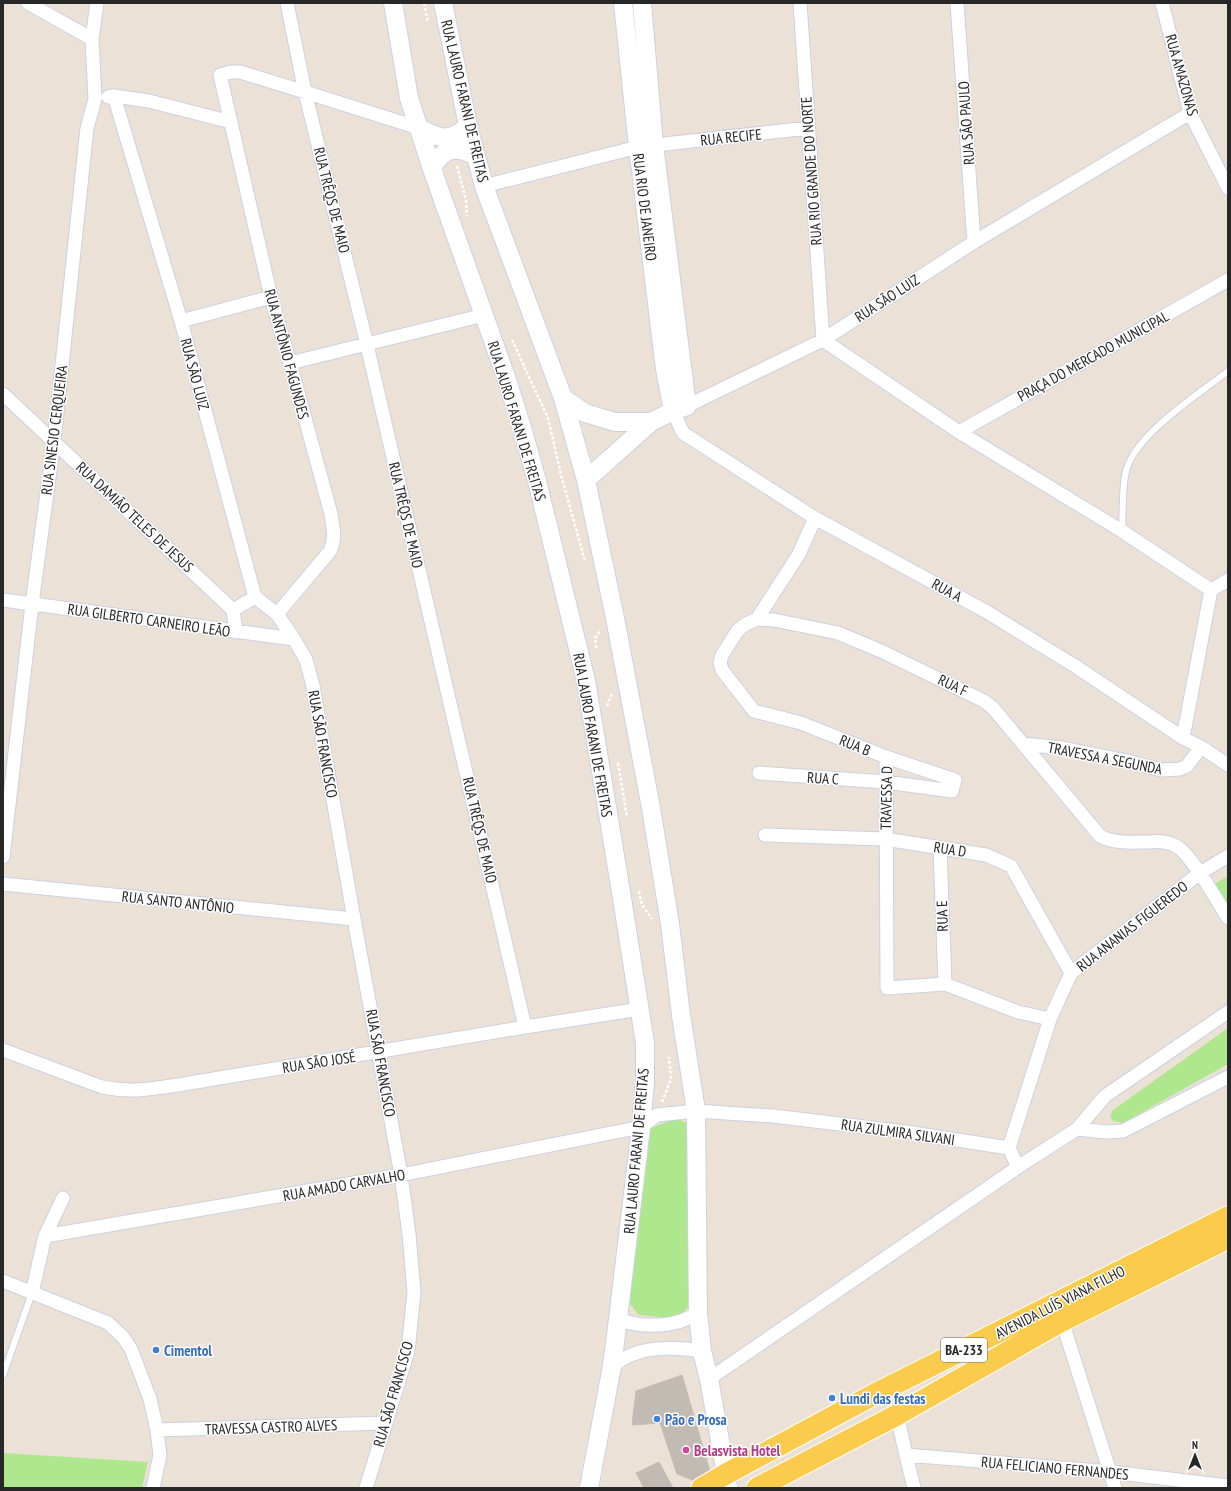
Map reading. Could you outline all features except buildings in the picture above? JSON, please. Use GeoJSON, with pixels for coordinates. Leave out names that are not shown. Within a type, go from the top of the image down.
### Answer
{"type":"FeatureCollection","features":[{"type":"Feature","properties":{"kind":"main road","name":"AVENIDA LUÍS VIANA FILHO"},"geometry":{"type":"LineString","coordinates":[[702,1488],[728,1481],[873,1396],[1228,1217]]}},
{"type":"Feature","properties":{"kind":"main road","name":"AVENIDA LUÍS VIANA FILHO"},"geometry":{"type":"LineString","coordinates":[[757,1488],[897,1415],[1062,1321],[1228,1238]]}},
{"type":"Feature","properties":{"kind":"street"},"geometry":{"type":"LineString","coordinates":[[28,3],[92,39]]}},
{"type":"Feature","properties":{"kind":"street","name":"RUA SINESIO CERQUEIRA"},"geometry":{"type":"LineString","coordinates":[[3,857],[32,604],[54,441],[87,128],[96,99],[92,39],[97,3]]}},
{"type":"Feature","properties":{"kind":"street","name":"RUA TRÊQS DE MAIO"},"geometry":{"type":"LineString","coordinates":[[287,3],[305,92],[367,345],[525,1027]]}},
{"type":"Feature","properties":{"kind":"street","name":"RUA LAURO FARANI DE FREITAS"},"geometry":{"type":"LineString","coordinates":[[393,3],[409,98],[432,169],[507,380],[527,445],[586,681],[645,1044],[645,1082],[642,1127],[618,1319],[612,1366],[589,1488]]}},
{"type":"Feature","properties":{"kind":"street","name":"RUA LAURO FARANI DE FREITAS"},"geometry":{"type":"LineString","coordinates":[[443,3],[468,126],[484,186],[564,398],[586,480],[613,610],[651,808],[670,924],[681,1015],[696,1111],[698,1312],[702,1351],[709,1379],[728,1481]]}},
{"type":"Feature","properties":{"kind":"street","name":"RUA RIO DE JANEIRO"},"geometry":{"type":"LineString","coordinates":[[623,3],[646,146]]}},
{"type":"Feature","properties":{"kind":"street","name":"RUA RIO DE JANEIRO"},"geometry":{"type":"LineString","coordinates":[[642,3],[646,146],[665,369],[680,408]]}},
{"type":"Feature","properties":{"kind":"street","name":"RUA RIO GRANDE DO NORTE"},"geometry":{"type":"LineString","coordinates":[[800,3],[823,340]]}},
{"type":"Feature","properties":{"kind":"street","name":"RUA SÃO PAULO"},"geometry":{"type":"LineString","coordinates":[[957,3],[974,242]]}},
{"type":"Feature","properties":{"kind":"street","name":"RUA AMAZONAS"},"geometry":{"type":"LineString","coordinates":[[1162,3],[1190,113],[1228,188]]}},
{"type":"Feature","properties":{"kind":"street","name":"RUA ANTÔNIO FAGUNDES"},"geometry":{"type":"LineString","coordinates":[[277,614],[328,554],[334,544],[334,532],[331,514],[271,297],[220,76],[231,72],[240,72],[305,92]]}},
{"type":"Feature","properties":{"kind":"street"},"geometry":{"type":"LineString","coordinates":[[305,92],[418,128],[433,136],[452,138],[468,126]]}},
{"type":"Feature","properties":{"kind":"street"},"geometry":{"type":"LineString","coordinates":[[96,99],[114,96],[149,101],[231,122]]}},
{"type":"Feature","properties":{"kind":"street","name":"RUA SÃO LUIZ"},"geometry":{"type":"LineString","coordinates":[[114,96],[181,321],[255,597]]}},
{"type":"Feature","properties":{"kind":"street","name":"RUA SÃO LUIZ"},"geometry":{"type":"LineString","coordinates":[[586,480],[651,422],[823,340],[974,242],[1190,113]]}},
{"type":"Feature","properties":{"kind":"street","name":"RUA RECIFE"},"geometry":{"type":"LineString","coordinates":[[484,186],[646,146],[808,128]]}},
{"type":"Feature","properties":{"kind":"street"},"geometry":{"type":"LineString","coordinates":[[432,169],[441,155],[454,150],[464,150],[476,156]]}},
{"type":"Feature","properties":{"kind":"street","name":"PRAÇA DO MERCADO MUNICIPAL"},"geometry":{"type":"LineString","coordinates":[[959,432],[1228,280]]}},
{"type":"Feature","properties":{"kind":"street"},"geometry":{"type":"LineString","coordinates":[[181,321],[271,297]]}},
{"type":"Feature","properties":{"kind":"street"},"geometry":{"type":"LineString","coordinates":[[290,363],[484,315]]}},
{"type":"Feature","properties":{"kind":"street"},"geometry":{"type":"LineString","coordinates":[[823,340],[959,432],[1122,531],[1211,590]]}},
{"type":"Feature","properties":{"kind":"street","name":"RUA DAMIÃO TELES DE JESUS"},"geometry":{"type":"LineString","coordinates":[[3,394],[233,610]]}},
{"type":"Feature","properties":{"kind":"street"},"geometry":{"type":"LineString","coordinates":[[564,398],[585,413],[615,422],[651,422]]}},
{"type":"Feature","properties":{"kind":"street","name":"RUA A"},"geometry":{"type":"LineString","coordinates":[[680,408],[683,433],[815,518],[987,612],[1075,666],[1182,738],[1201,747],[1228,765]]}},
{"type":"Feature","properties":{"kind":"street"},"geometry":{"type":"LineString","coordinates":[[757,619],[799,554],[815,518]]}},
{"type":"Feature","properties":{"kind":"street"},"geometry":{"type":"LineString","coordinates":[[1182,738],[1211,590],[1228,580]]}},
{"type":"Feature","properties":{"kind":"street"},"geometry":{"type":"LineString","coordinates":[[236,632],[233,610],[255,597],[277,614],[294,639]]}},
{"type":"Feature","properties":{"kind":"street","name":"RUA GILBERTO CARNEIRO LEÃO"},"geometry":{"type":"LineString","coordinates":[[3,600],[294,639]]}},
{"type":"Feature","properties":{"kind":"street","name":"RUA B"},"geometry":{"type":"LineString","coordinates":[[757,619],[738,630],[722,655],[720,663],[722,670],[754,711],[801,723],[886,757],[955,780]]}},
{"type":"Feature","properties":{"kind":"street","name":"RUA F"},"geometry":{"type":"LineString","coordinates":[[757,619],[802,625],[838,633],[881,651],[984,700],[993,708],[1100,836],[1115,842],[1156,842],[1176,846],[1184,852],[1200,873],[1228,918]]}},
{"type":"Feature","properties":{"kind":"street","name":"RUA SÃO FRANCISCO"},"geometry":{"type":"LineString","coordinates":[[294,639],[306,660],[313,686],[401,1175],[409,1234],[414,1292],[408,1351],[366,1488]]}},
{"type":"Feature","properties":{"kind":"street","name":"TRAVESSA A SEGUNDA"},"geometry":{"type":"LineString","coordinates":[[1023,744],[1062,748],[1127,761],[1162,770],[1180,769],[1187,766],[1201,747]]}},
{"type":"Feature","properties":{"kind":"street","name":"TRAVESSA D"},"geometry":{"type":"LineString","coordinates":[[886,757],[885,839],[887,988],[945,984]]}},
{"type":"Feature","properties":{"kind":"street","name":"RUA C"},"geometry":{"type":"LineString","coordinates":[[759,773],[886,782],[952,791],[955,780]]}},
{"type":"Feature","properties":{"kind":"street","name":"RUA D"},"geometry":{"type":"LineString","coordinates":[[765,835],[885,839],[986,855],[1011,866],[1071,973]]}},
{"type":"Feature","properties":{"kind":"street","name":"RUA E"},"geometry":{"type":"LineString","coordinates":[[940,848],[945,984]]}},
{"type":"Feature","properties":{"kind":"street","name":"RUA ANANIAS FIGUEREDO"},"geometry":{"type":"LineString","coordinates":[[1009,1148],[1050,1019],[1071,973],[1200,873],[1228,856]]}},
{"type":"Feature","properties":{"kind":"street","name":"RUA SANTO ANTÔNIO"},"geometry":{"type":"LineString","coordinates":[[3,884],[354,919]]}},
{"type":"Feature","properties":{"kind":"street"},"geometry":{"type":"LineString","coordinates":[[945,984],[1018,1012],[1050,1019]]}},
{"type":"Feature","properties":{"kind":"street","name":"RUA SÃO JOSÉ"},"geometry":{"type":"LineString","coordinates":[[3,1050],[102,1087],[117,1090],[138,1091],[640,1009]]}},
{"type":"Feature","properties":{"kind":"street"},"geometry":{"type":"LineString","coordinates":[[709,1379],[1018,1167],[1077,1129],[1104,1096],[1228,1012]]}},
{"type":"Feature","properties":{"kind":"street"},"geometry":{"type":"LineString","coordinates":[[1077,1129],[1106,1132],[1123,1131],[1228,1077]]}},
{"type":"Feature","properties":{"kind":"street","name":"RUA ZULMIRA SILVANI"},"geometry":{"type":"LineString","coordinates":[[657,1115],[696,1111],[772,1116],[906,1132],[1009,1148]]}},
{"type":"Feature","properties":{"kind":"street"},"geometry":{"type":"LineString","coordinates":[[642,1127],[657,1115]]}},
{"type":"Feature","properties":{"kind":"street","name":"RUA AMADO CARVALHO"},"geometry":{"type":"LineString","coordinates":[[45,1236],[401,1175],[642,1127]]}},
{"type":"Feature","properties":{"kind":"street"},"geometry":{"type":"LineString","coordinates":[[1009,1148],[1018,1167]]}},
{"type":"Feature","properties":{"kind":"street"},"geometry":{"type":"LineString","coordinates":[[32,1293],[45,1236],[62,1198]]}},
{"type":"Feature","properties":{"kind":"street"},"geometry":{"type":"LineString","coordinates":[[3,1281],[108,1323],[124,1337],[131,1349],[150,1398],[157,1430],[160,1455],[153,1488]]}},
{"type":"Feature","properties":{"kind":"street"},"geometry":{"type":"LineString","coordinates":[[618,1319],[632,1323],[659,1325],[681,1321],[698,1312]]}},
{"type":"Feature","properties":{"kind":"street"},"geometry":{"type":"LineString","coordinates":[[1062,1321],[1115,1488]]}},
{"type":"Feature","properties":{"kind":"street"},"geometry":{"type":"LineString","coordinates":[[612,1366],[634,1353],[657,1349],[686,1348],[702,1351]]}},
{"type":"Feature","properties":{"kind":"street"},"geometry":{"type":"LineString","coordinates":[[897,1415],[914,1488]]}},
{"type":"Feature","properties":{"kind":"street","name":"TRAVESSA CASTRO ALVES"},"geometry":{"type":"LineString","coordinates":[[157,1430],[385,1424]]}},
{"type":"Feature","properties":{"kind":"street","name":"RUA FELICIANO FERNANDES"},"geometry":{"type":"LineString","coordinates":[[906,1455],[1111,1472],[1228,1486]]}},
{"type":"Feature","properties":{"kind":"lane"},"geometry":{"type":"LineString","coordinates":[[1122,531],[1125,475],[1131,456],[1141,443],[1159,425],[1228,371]]}},
{"type":"Feature","properties":{"kind":"lane"},"geometry":{"type":"LineString","coordinates":[[3,1375],[32,1293]]}},
{"type":"Feature","properties":{"kind":"path"},"geometry":{"type":"LineString","coordinates":[[424,3],[429,23]]}},
{"type":"Feature","properties":{"kind":"path"},"geometry":{"type":"LineString","coordinates":[[454,150],[466,200],[468,222]]}},
{"type":"Feature","properties":{"kind":"path"},"geometry":{"type":"LineString","coordinates":[[508,333],[548,418],[581,552],[587,567]]}},
{"type":"Feature","properties":{"kind":"path"},"geometry":{"type":"LineString","coordinates":[[618,761],[628,824]]}},
{"type":"Feature","properties":{"kind":"path"},"geometry":{"type":"LineString","coordinates":[[638,886],[642,905],[654,921]]}},
{"type":"Feature","properties":{"kind":"path"},"geometry":{"type":"LineString","coordinates":[[657,1115],[671,1079],[669,1050]]}},
{"type":"Feature","properties":{"kind":"green space"},"geometry":{"type":"Polygon","coordinates":[[[1228,876],[1228,918],[1209,887],[1228,876]]]}},
{"type":"Feature","properties":{"kind":"green space"},"geometry":{"type":"Polygon","coordinates":[[[1228,1028],[1228,1064],[1123,1123],[1113,1121],[1110,1116],[1113,1110],[1228,1028]]]}},
{"type":"Feature","properties":{"kind":"green space"},"geometry":{"type":"Polygon","coordinates":[[[677,1118],[690,1125],[693,1303],[676,1319],[639,1315],[629,1303],[651,1128],[677,1118]]]}},
{"type":"Feature","properties":{"kind":"green space"},"geometry":{"type":"Polygon","coordinates":[[[3,1453],[148,1462],[142,1488],[3,1488],[3,1453]]]}},
{"type":"Feature","properties":{"kind":"place","name":"Cimentol"},"geometry":{"type":"Point","coordinates":[156,1350]}},
{"type":"Feature","properties":{"kind":"place","name":"Lundi das festas"},"geometry":{"type":"Point","coordinates":[832,1398]}},
{"type":"Feature","properties":{"kind":"place","name":"Pão e Prosa"},"geometry":{"type":"Point","coordinates":[657,1419]}},
{"type":"Feature","properties":{"kind":"place","name":"Belasvista Hotel"},"geometry":{"type":"Point","coordinates":[686,1450]}}]}
